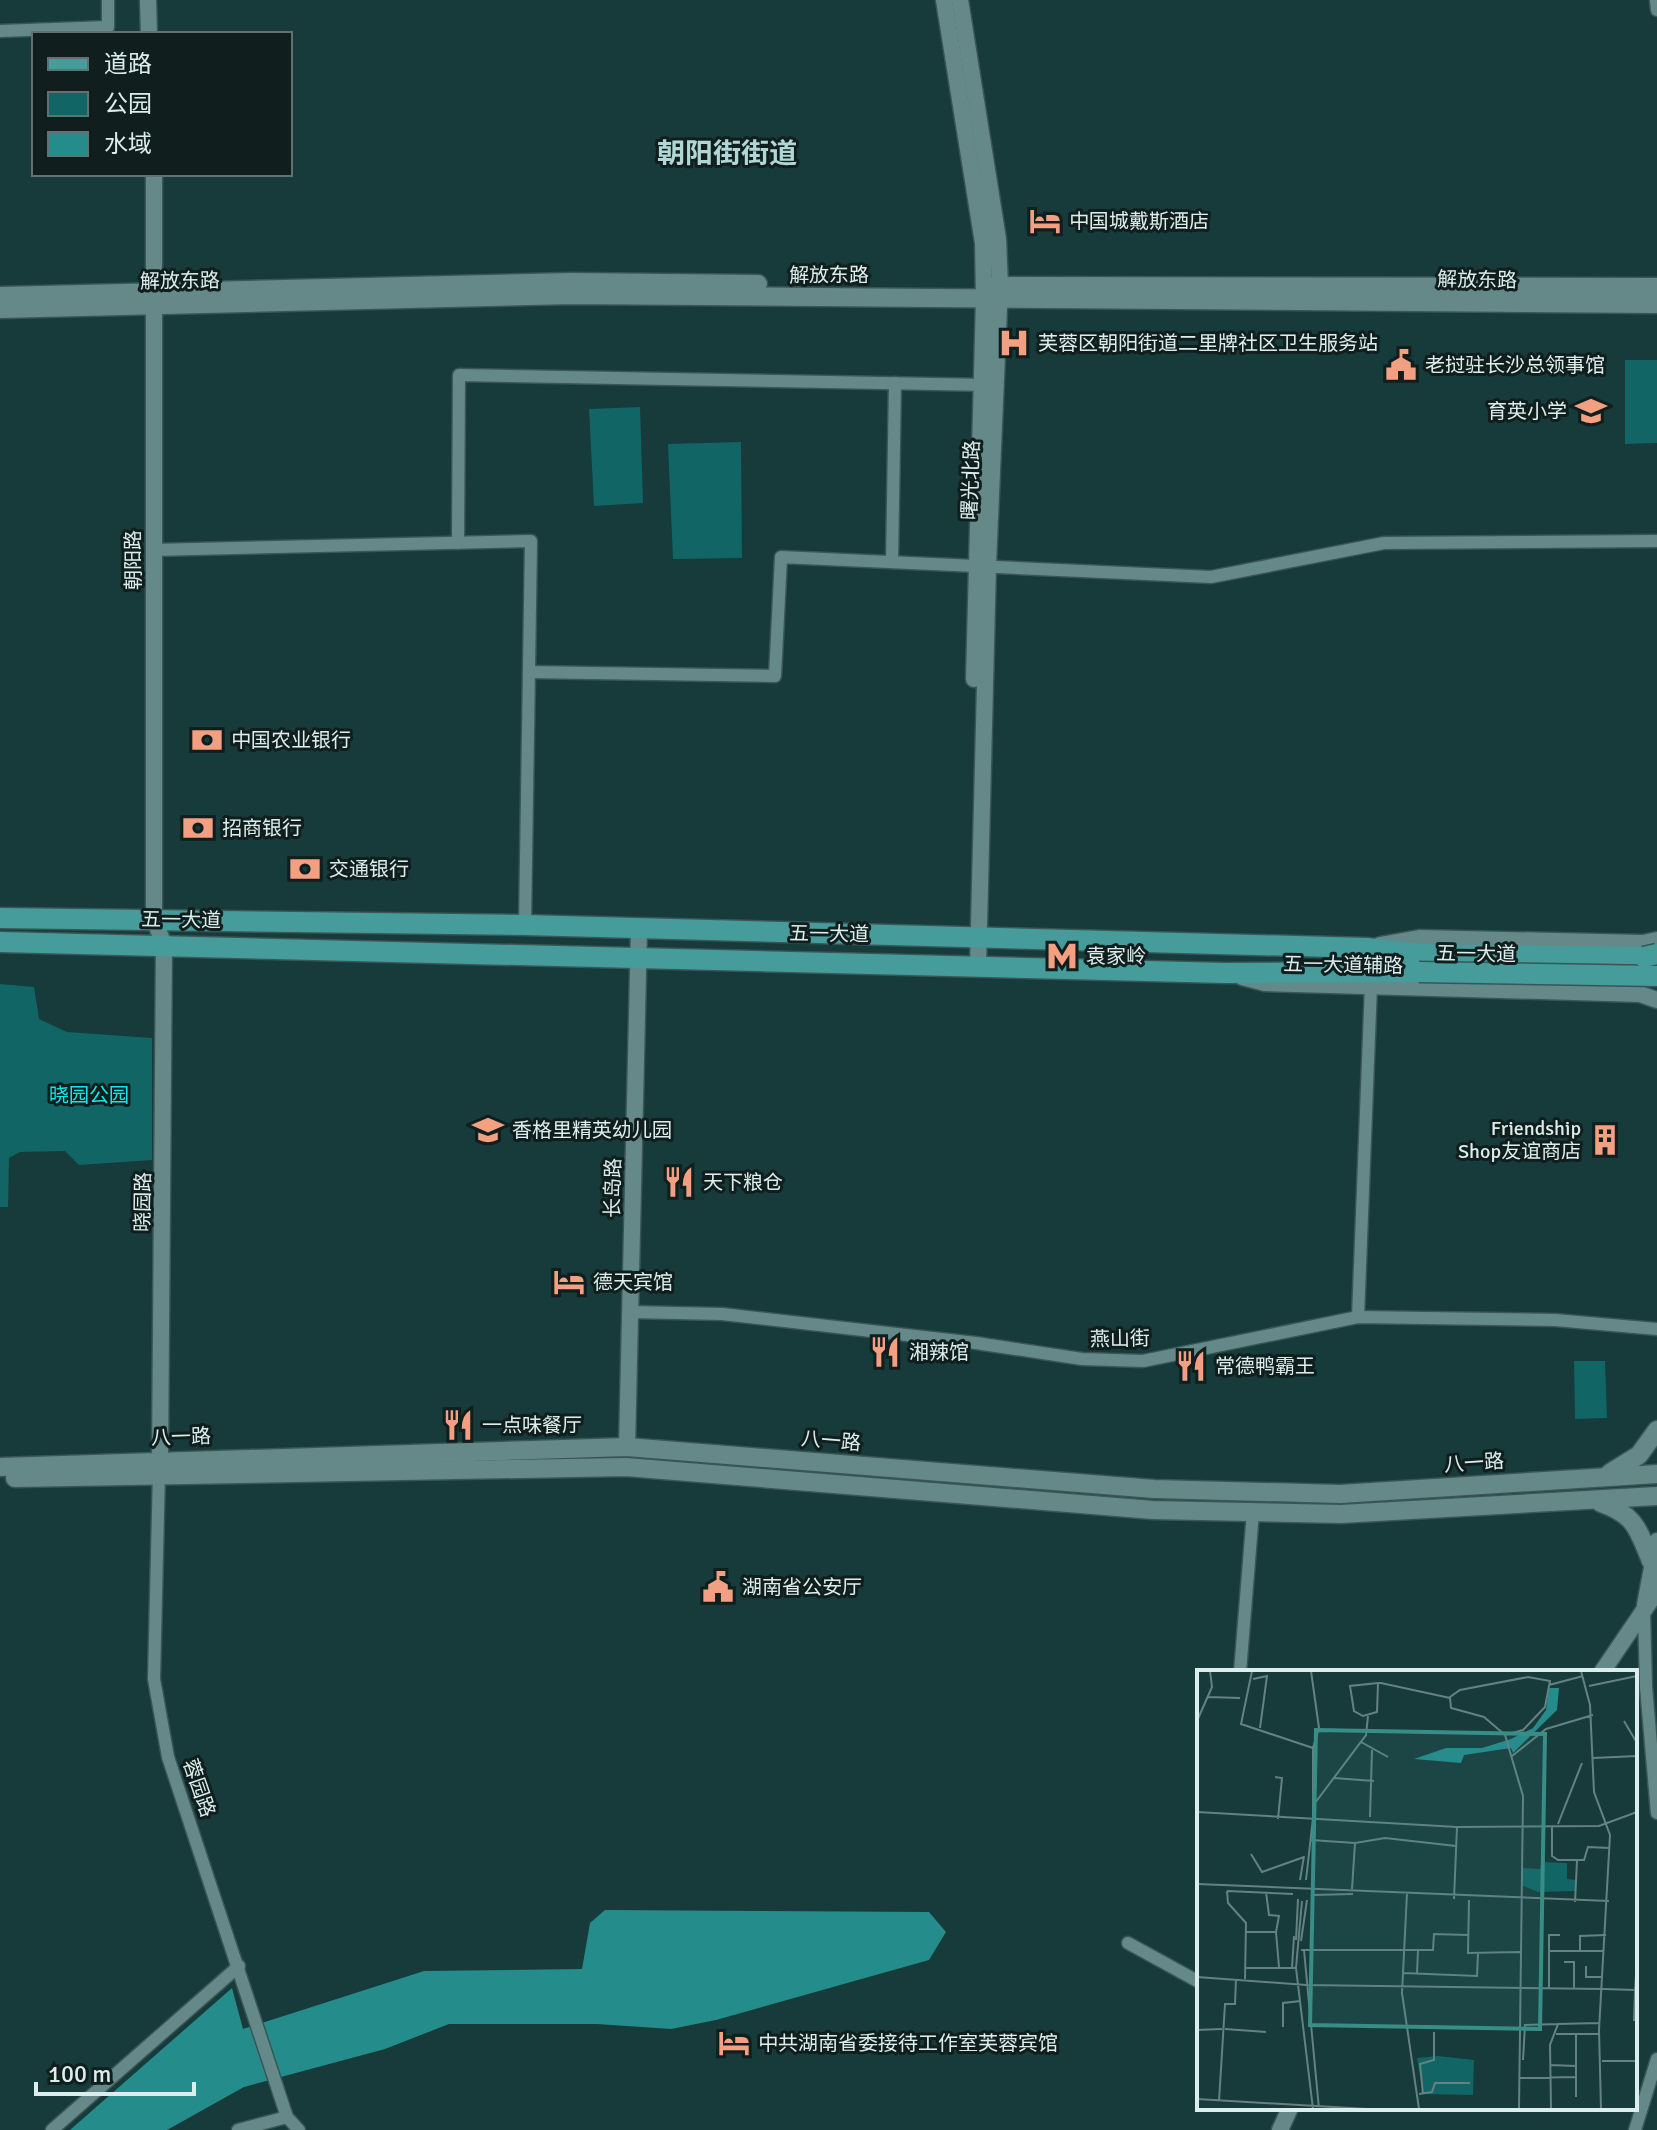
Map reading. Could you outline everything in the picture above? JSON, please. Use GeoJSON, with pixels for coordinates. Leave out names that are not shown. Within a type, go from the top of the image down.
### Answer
{"type":"FeatureCollection","features":[{"type":"Feature","properties":{"kind":"main road","name":"解放东路"},"geometry":{"type":"LineString","coordinates":[[0,296],[150,297],[571,282],[1657,304]]}},
{"type":"Feature","properties":{"kind":"main road","name":"解放东路"},"geometry":{"type":"LineString","coordinates":[[992,292],[1657,287]]}},
{"type":"Feature","properties":{"kind":"main road","name":"解放东路"},"geometry":{"type":"LineString","coordinates":[[0,309],[150,297]]}},
{"type":"Feature","properties":{"kind":"main road","name":"五一大道"},"geometry":{"type":"LineString","coordinates":[[0,918],[525,925],[1367,948],[1419,971]]}},
{"type":"Feature","properties":{"kind":"main road","name":"五一大道"},"geometry":{"type":"LineString","coordinates":[[0,942],[973,965],[1369,979],[1419,971],[1653,968]]}},
{"type":"Feature","properties":{"kind":"main road"},"geometry":{"type":"LineString","coordinates":[[1595,1477],[1630,1462],[1657,1430]]}},
{"type":"Feature","properties":{"kind":"main road","name":"八一路"},"geometry":{"type":"LineString","coordinates":[[0,1478],[627,1447],[1154,1489],[1340,1494],[1657,1474]]}},
{"type":"Feature","properties":{"kind":"main road","name":"八一路"},"geometry":{"type":"LineString","coordinates":[[0,1467],[626,1467],[1153,1510],[1341,1514],[1657,1496]]}},
{"type":"Feature","properties":{"kind":"main road"},"geometry":{"type":"LineString","coordinates":[[1595,1501],[1621,1510],[1630,1518],[1651,1561]]}},
{"type":"Feature","properties":{"kind":"street"},"geometry":{"type":"LineString","coordinates":[[0,31],[108,27],[108,0]]}},
{"type":"Feature","properties":{"kind":"street"},"geometry":{"type":"LineString","coordinates":[[148,0],[149,32]]}},
{"type":"Feature","properties":{"kind":"street"},"geometry":{"type":"LineString","coordinates":[[156,0],[156,32]]}},
{"type":"Feature","properties":{"kind":"street","name":"曙光北路"},"geometry":{"type":"LineString","coordinates":[[944,0],[992,292]]}},
{"type":"Feature","properties":{"kind":"street","name":"曙光北路"},"geometry":{"type":"LineString","coordinates":[[960,0],[998,239],[988,385],[973,965]]}},
{"type":"Feature","properties":{"kind":"street"},"geometry":{"type":"LineString","coordinates":[[1656,0],[1657,10]]}},
{"type":"Feature","properties":{"kind":"street","name":"朝阳路"},"geometry":{"type":"LineString","coordinates":[[148,176],[153,550],[150,919]]}},
{"type":"Feature","properties":{"kind":"street","name":"朝阳路"},"geometry":{"type":"LineString","coordinates":[[154,176],[150,297],[150,919],[156,945]]}},
{"type":"Feature","properties":{"kind":"street"},"geometry":{"type":"LineString","coordinates":[[458,543],[459,375],[988,385]]}},
{"type":"Feature","properties":{"kind":"street"},"geometry":{"type":"LineString","coordinates":[[892,562],[895,383]]}},
{"type":"Feature","properties":{"kind":"street"},"geometry":{"type":"LineString","coordinates":[[153,550],[531,541],[525,925]]}},
{"type":"Feature","properties":{"kind":"street"},"geometry":{"type":"LineString","coordinates":[[529,672],[775,676],[781,557],[1211,577],[1384,543],[1657,541]]}},
{"type":"Feature","properties":{"kind":"street","name":"长岛路"},"geometry":{"type":"LineString","coordinates":[[627,1447],[639,929]]}},
{"type":"Feature","properties":{"kind":"street","name":"五一大道辅路"},"geometry":{"type":"LineString","coordinates":[[1367,948],[1419,938],[1653,968]]}},
{"type":"Feature","properties":{"kind":"street","name":"晓园路"},"geometry":{"type":"LineString","coordinates":[[156,945],[159,1468]]}},
{"type":"Feature","properties":{"kind":"street"},"geometry":{"type":"LineString","coordinates":[[1358,1317],[1369,979]]}},
{"type":"Feature","properties":{"kind":"street","name":"燕山街"},"geometry":{"type":"LineString","coordinates":[[630,1312],[722,1314],[976,1343],[1082,1359],[1143,1361],[1358,1317],[1555,1320],[1657,1329]]}},
{"type":"Feature","properties":{"kind":"street","name":"蓉园路"},"geometry":{"type":"LineString","coordinates":[[159,1468],[154,1679],[168,1757],[287,2117]]}},
{"type":"Feature","properties":{"kind":"street"},"geometry":{"type":"LineString","coordinates":[[1240,1670],[1253,1512]]}},
{"type":"Feature","properties":{"kind":"street"},"geometry":{"type":"LineString","coordinates":[[1657,1541],[1644,1611],[1646,1687],[1657,1813]]}},
{"type":"Feature","properties":{"kind":"street"},"geometry":{"type":"LineString","coordinates":[[1603,1670],[1657,1591]]}},
{"type":"Feature","properties":{"kind":"street"},"geometry":{"type":"LineString","coordinates":[[1128,1943],[1197,1981]]}},
{"type":"Feature","properties":{"kind":"street"},"geometry":{"type":"LineString","coordinates":[[52,2130],[239,1966]]}},
{"type":"Feature","properties":{"kind":"street"},"geometry":{"type":"LineString","coordinates":[[1635,2130],[1657,2059]]}},
{"type":"Feature","properties":{"kind":"street"},"geometry":{"type":"LineString","coordinates":[[1280,2130],[1289,2110]]}},
{"type":"Feature","properties":{"kind":"street"},"geometry":{"type":"LineString","coordinates":[[238,2130],[287,2117],[299,2130]]}},
{"type":"Feature","properties":{"kind":"green space"},"geometry":{"type":"Polygon","coordinates":[[[1625,360],[1657,360],[1657,443],[1625,444],[1625,360]]]}},
{"type":"Feature","properties":{"kind":"green space"},"geometry":{"type":"Polygon","coordinates":[[[640,407],[643,503],[594,506],[589,409],[640,407]]]}},
{"type":"Feature","properties":{"kind":"green space"},"geometry":{"type":"Polygon","coordinates":[[[741,442],[742,558],[673,559],[668,444],[741,442]]]}},
{"type":"Feature","properties":{"kind":"green space","name":"晓园公园"},"geometry":{"type":"Polygon","coordinates":[[[0,984],[34,987],[39,1019],[67,1032],[152,1038],[152,1160],[79,1165],[65,1151],[20,1152],[9,1158],[8,1207],[0,1207],[0,984]]]}},
{"type":"Feature","properties":{"kind":"green space"},"geometry":{"type":"Polygon","coordinates":[[[1574,1361],[1605,1361],[1607,1418],[1575,1419],[1574,1361]]]}},
{"type":"Feature","properties":{"kind":"water"},"geometry":{"type":"Polygon","coordinates":[[[605,1910],[929,1912],[946,1932],[929,1960],[716,2020],[671,2029],[597,2024],[449,2024],[385,2049],[244,2087],[167,2130],[70,2130],[232,1988],[243,2029],[424,1971],[582,1969],[590,1923],[605,1910]]]}},
{"type":"Feature","properties":{"kind":"place","name":"中国城戴斯酒店"},"geometry":{"type":"Point","coordinates":[1045,221]}},
{"type":"Feature","properties":{"kind":"place","name":"芙蓉区朝阳街道二里牌社区卫生服务站"},"geometry":{"type":"Point","coordinates":[1014,343]}},
{"type":"Feature","properties":{"kind":"place","name":"老挝驻长沙总领事馆"},"geometry":{"type":"Point","coordinates":[1401,365]}},
{"type":"Feature","properties":{"kind":"place","name":"育英小学"},"geometry":{"type":"Point","coordinates":[1591,411]}},
{"type":"Feature","properties":{"kind":"place","name":"中国农业银行"},"geometry":{"type":"Point","coordinates":[207,740]}},
{"type":"Feature","properties":{"kind":"place","name":"招商银行"},"geometry":{"type":"Point","coordinates":[198,828]}},
{"type":"Feature","properties":{"kind":"place","name":"交通银行"},"geometry":{"type":"Point","coordinates":[305,869]}},
{"type":"Feature","properties":{"kind":"place","name":"袁家岭"},"geometry":{"type":"Point","coordinates":[1062,956]}},
{"type":"Feature","properties":{"kind":"place","name":"香格里精英幼儿园"},"geometry":{"type":"Point","coordinates":[488,1130]}},
{"type":"Feature","properties":{"kind":"place","name":"Friendship Shop友谊商店"},"geometry":{"type":"Point","coordinates":[1605,1140]}},
{"type":"Feature","properties":{"kind":"place","name":"天下粮仓"},"geometry":{"type":"Point","coordinates":[679,1182]}},
{"type":"Feature","properties":{"kind":"place","name":"德天宾馆"},"geometry":{"type":"Point","coordinates":[569,1282]}},
{"type":"Feature","properties":{"kind":"place","name":"湘辣馆"},"geometry":{"type":"Point","coordinates":[885,1352]}},
{"type":"Feature","properties":{"kind":"place","name":"常德鸭霸王"},"geometry":{"type":"Point","coordinates":[1191,1366]}},
{"type":"Feature","properties":{"kind":"place","name":"一点味餐厅"},"geometry":{"type":"Point","coordinates":[458,1425]}},
{"type":"Feature","properties":{"kind":"place","name":"湖南省公安厅"},"geometry":{"type":"Point","coordinates":[718,1587]}},
{"type":"Feature","properties":{"kind":"place","name":"中共湖南省委接待工作室芙蓉宾馆"},"geometry":{"type":"Point","coordinates":[734,2043]}},
{"type":"Feature","properties":{"kind":"district","name":"朝阳街街道"},"geometry":{"type":"Point","coordinates":[727,154]}}]}
